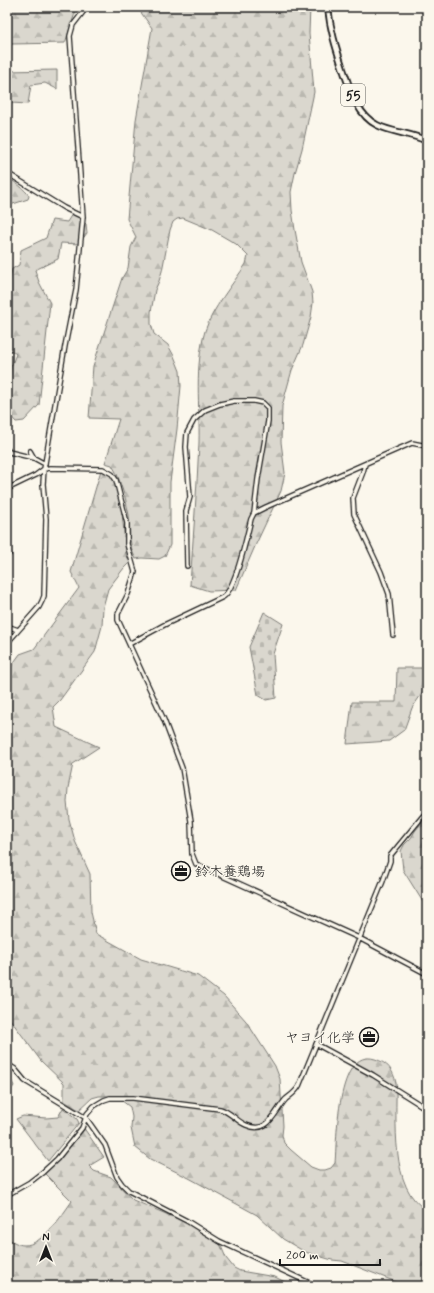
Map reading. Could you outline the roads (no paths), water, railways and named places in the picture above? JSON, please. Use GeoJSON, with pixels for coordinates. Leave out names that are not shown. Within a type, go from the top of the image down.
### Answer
{"type":"FeatureCollection","features":[{"type":"Feature","properties":{"kind":"main road","name":"55"},"geometry":{"type":"LineString","coordinates":[[328,7],[330,26],[335,47],[354,99],[361,110],[376,125],[427,141]]}},
{"type":"Feature","properties":{"kind":"street"},"geometry":{"type":"LineString","coordinates":[[7,643],[39,607],[44,596],[46,519],[43,484],[44,469],[76,290],[83,217],[70,36],[73,25],[87,7]]}},
{"type":"Feature","properties":{"kind":"street"},"geometry":{"type":"LineString","coordinates":[[7,173],[64,208],[83,217]]}},
{"type":"Feature","properties":{"kind":"street"},"geometry":{"type":"LineString","coordinates":[[129,644],[226,595],[229,591],[239,566],[251,519],[254,514],[258,479],[268,421],[268,408],[263,403],[254,401],[234,401],[220,404],[205,410],[194,420],[187,433],[186,446],[190,497],[186,511],[187,566]]}},
{"type":"Feature","properties":{"kind":"street"},"geometry":{"type":"LineString","coordinates":[[254,514],[266,507],[412,443],[427,446]]}},
{"type":"Feature","properties":{"kind":"street"},"geometry":{"type":"LineString","coordinates":[[30,451],[34,458]]}},
{"type":"Feature","properties":{"kind":"street"},"geometry":{"type":"LineString","coordinates":[[8,452],[34,458],[45,464]]}},
{"type":"Feature","properties":{"kind":"street"},"geometry":{"type":"LineString","coordinates":[[365,464],[353,498],[354,514],[381,572],[389,594],[394,635]]}},
{"type":"Feature","properties":{"kind":"street"},"geometry":{"type":"LineString","coordinates":[[7,489],[36,475],[44,469],[103,469],[112,474],[116,480],[127,523],[127,544],[135,569],[128,594],[119,611],[118,617],[164,720],[182,768],[191,821],[192,854],[196,864],[359,938],[427,974]]}},
{"type":"Feature","properties":{"kind":"street"},"geometry":{"type":"LineString","coordinates":[[7,626],[18,630]]}},
{"type":"Feature","properties":{"kind":"street"},"geometry":{"type":"LineString","coordinates":[[7,1195],[30,1182],[57,1159],[82,1128],[87,1114],[94,1106],[110,1098],[133,1098],[220,1109],[227,1111],[245,1125],[256,1127],[270,1122],[286,1100],[297,1089],[383,881],[390,861],[390,856],[427,811]]}},
{"type":"Feature","properties":{"kind":"street"},"geometry":{"type":"LineString","coordinates":[[316,1044],[427,1109]]}},
{"type":"Feature","properties":{"kind":"street"},"geometry":{"type":"LineString","coordinates":[[7,1064],[15,1069],[25,1081],[86,1118],[105,1145],[117,1177],[129,1191],[187,1221],[230,1247],[316,1286]]}},
{"type":"Feature","properties":{"kind":"place","name":"鈴木養鶏場"},"geometry":{"type":"Point","coordinates":[181,871]}},
{"type":"Feature","properties":{"kind":"place","name":"ヤヨイ化学"},"geometry":{"type":"Point","coordinates":[369,1037]}}]}
